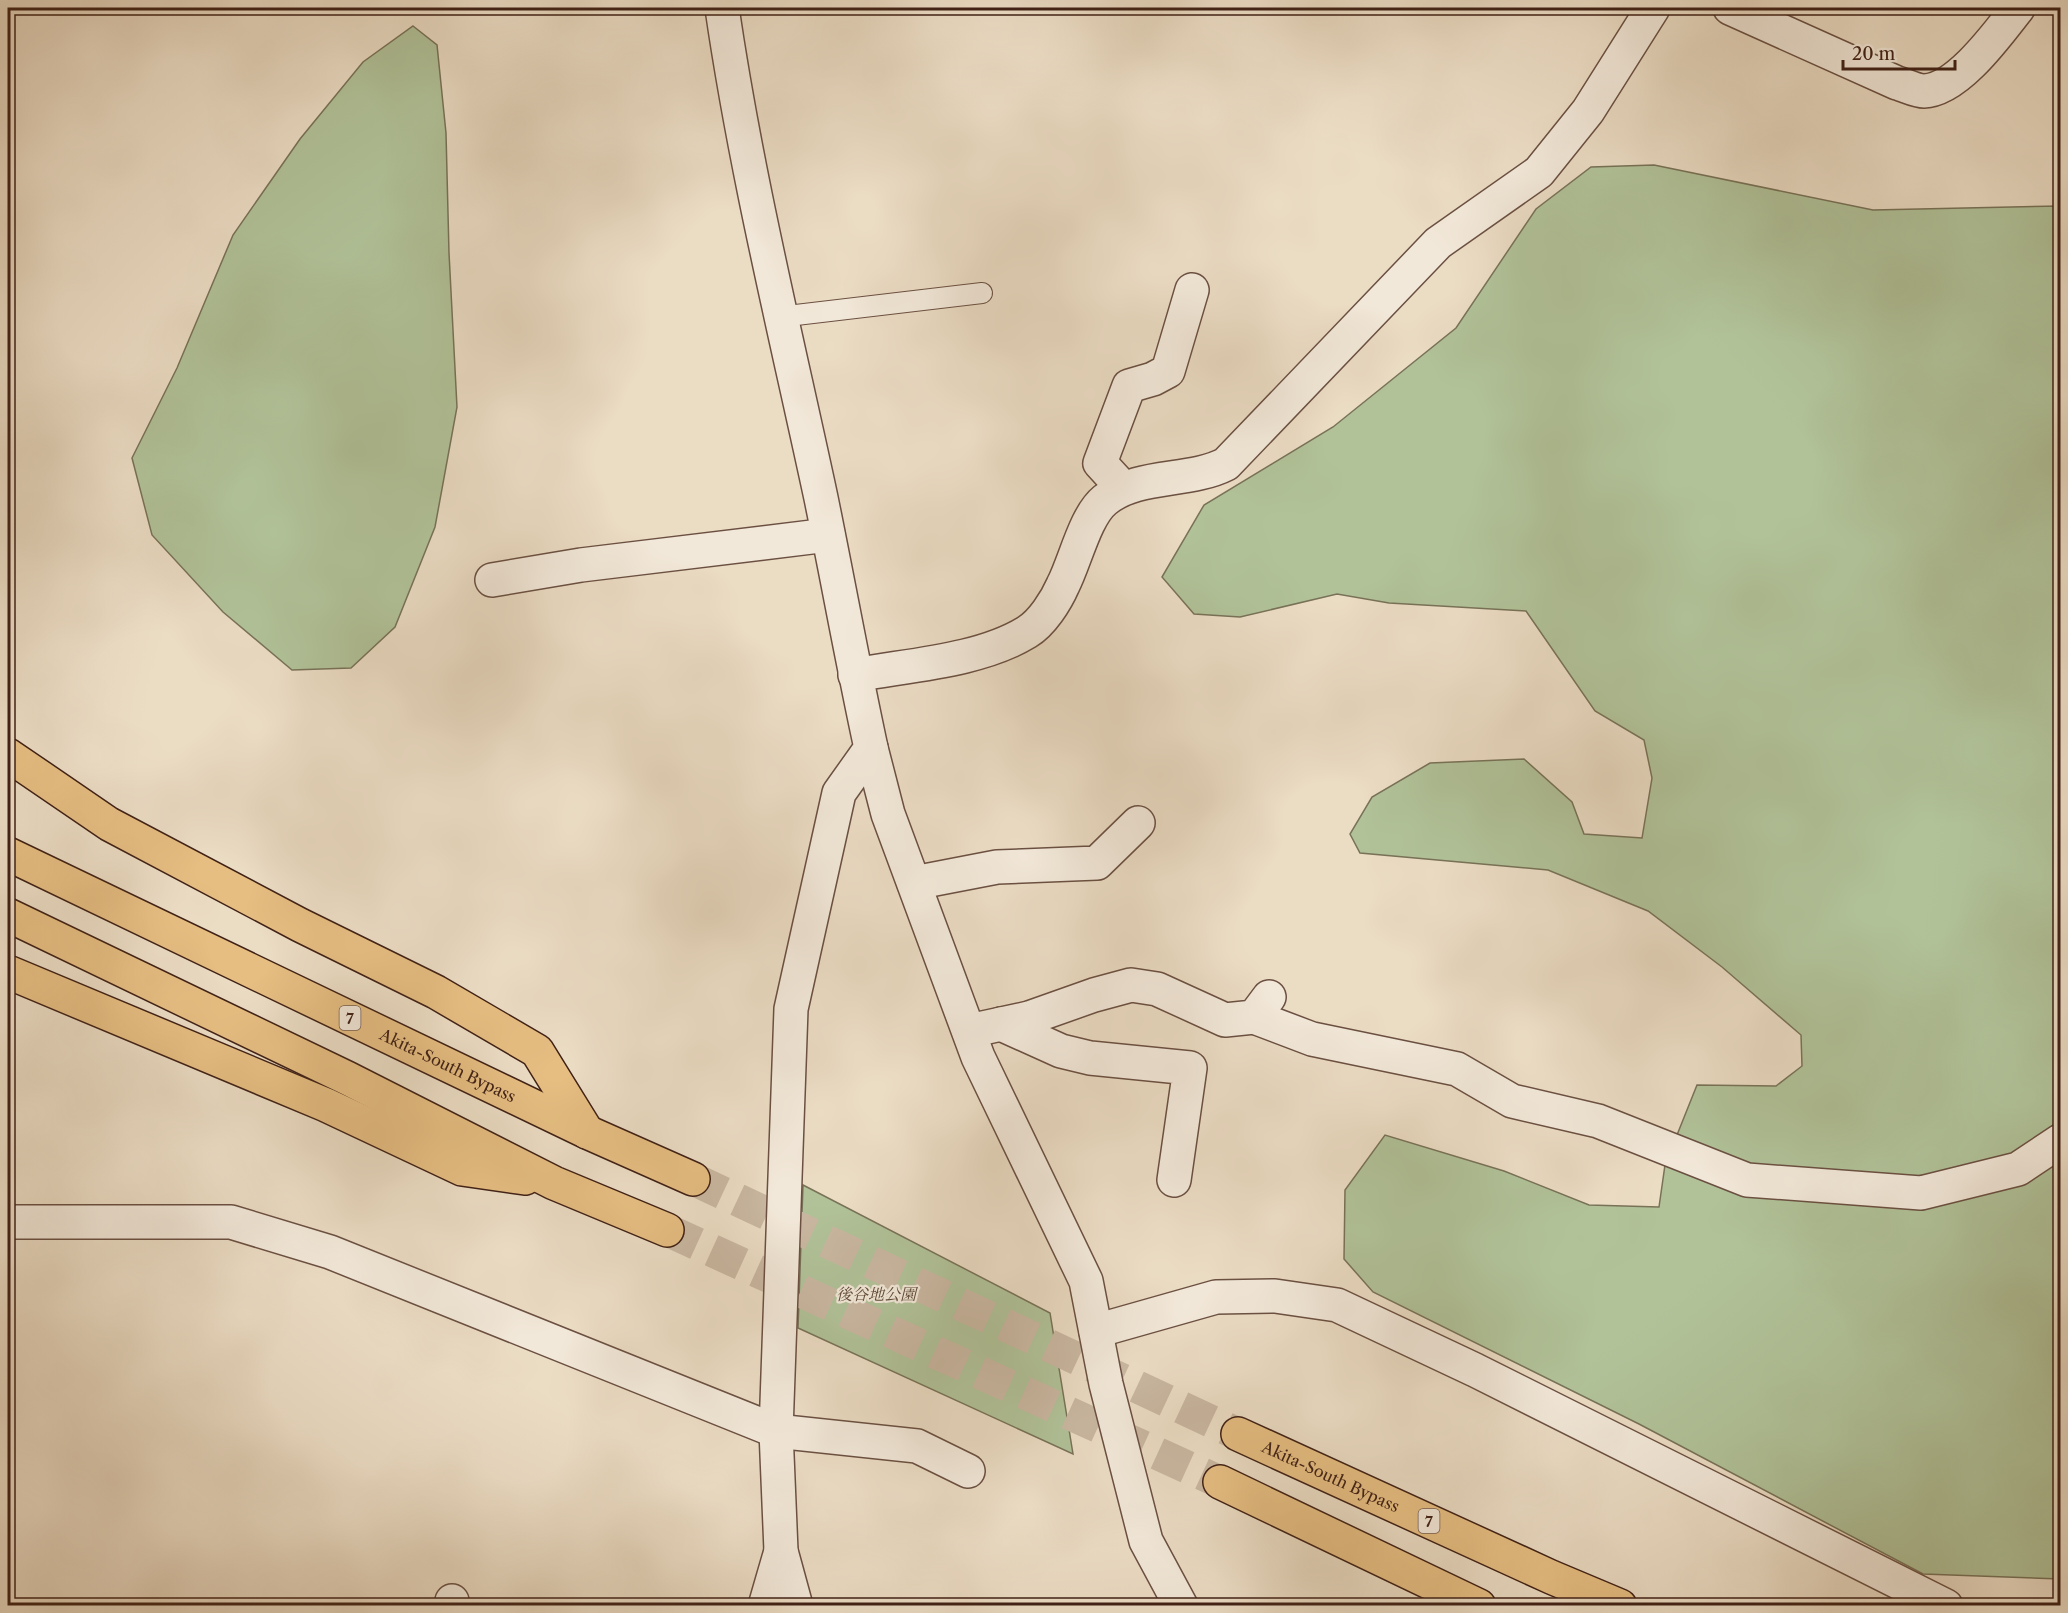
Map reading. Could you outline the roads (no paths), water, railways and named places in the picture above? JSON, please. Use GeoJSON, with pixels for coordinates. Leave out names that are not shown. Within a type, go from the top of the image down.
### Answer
{"type":"FeatureCollection","features":[{"type":"Feature","properties":{"kind":"highway"},"geometry":{"type":"LineString","coordinates":[[8,755],[108,824],[300,925],[436,992],[537,1051],[587,1132]]}},
{"type":"Feature","properties":{"kind":"highway","name":"Akita-South Bypass"},"geometry":{"type":"LineString","coordinates":[[8,854],[587,1132],[693,1179]]}},
{"type":"Feature","properties":{"kind":"highway"},"geometry":{"type":"LineString","coordinates":[[8,915],[347,1078],[554,1183],[667,1230]]}},
{"type":"Feature","properties":{"kind":"highway"},"geometry":{"type":"LineString","coordinates":[[8,972],[326,1105],[462,1169],[554,1183]]}},
{"type":"Feature","properties":{"kind":"highway","name":"Akita-South Bypass"},"geometry":{"type":"LineString","coordinates":[[1238,1434],[1551,1577],[1620,1605]]}},
{"type":"Feature","properties":{"kind":"highway"},"geometry":{"type":"LineString","coordinates":[[1220,1482],[1479,1605]]}},
{"type":"Feature","properties":{"kind":"street"},"geometry":{"type":"LineString","coordinates":[[722,8],[732,74],[779,317],[828,535],[871,748],[888,814],[978,1057],[1086,1281],[1146,1541],[1180,1605]]}},
{"type":"Feature","properties":{"kind":"street"},"geometry":{"type":"LineString","coordinates":[[855,675],[990,650],[1029,631],[1062,587],[1092,519],[1103,501],[1122,487],[1209,473],[1226,464],[1438,243],[1539,172],[1588,111],[1653,8]]}},
{"type":"Feature","properties":{"kind":"street"},"geometry":{"type":"LineString","coordinates":[[1730,8],[1897,83],[1924,91],[1941,87],[1959,75],[2018,8]]}},
{"type":"Feature","properties":{"kind":"street"},"geometry":{"type":"LineString","coordinates":[[1122,487],[1100,463],[1130,386],[1153,379],[1168,371],[1192,290]]}},
{"type":"Feature","properties":{"kind":"street"},"geometry":{"type":"LineString","coordinates":[[492,580],[581,565],[828,535]]}},
{"type":"Feature","properties":{"kind":"street"},"geometry":{"type":"LineString","coordinates":[[796,1605],[781,1551],[776,1431],[791,1009],[839,794],[871,748]]}},
{"type":"Feature","properties":{"kind":"street"},"geometry":{"type":"LineString","coordinates":[[914,883],[998,867],[1097,863],[1138,823]]}},
{"type":"Feature","properties":{"kind":"street"},"geometry":{"type":"LineString","coordinates":[[969,1031],[1029,1018],[1094,995],[1131,985],[1157,989],[1225,1020],[1261,1007],[1312,1039],[1457,1069],[1512,1101],[1598,1121],[1747,1180],[1921,1193],[2018,1169],[2061,1141]]}},
{"type":"Feature","properties":{"kind":"street"},"geometry":{"type":"LineString","coordinates":[[1001,1024],[1060,1051],[1090,1058],[1190,1068],[1174,1180]]}},
{"type":"Feature","properties":{"kind":"street"},"geometry":{"type":"LineString","coordinates":[[8,1222],[231,1222],[330,1252],[776,1431],[917,1446],[968,1472]]}},
{"type":"Feature","properties":{"kind":"street"},"geometry":{"type":"LineString","coordinates":[[1096,1331],[1216,1297],[1275,1296],[1337,1305],[1475,1370],[1946,1605]]}},
{"type":"Feature","properties":{"kind":"street"},"geometry":{"type":"LineString","coordinates":[[765,1605],[781,1551]]}},
{"type":"Feature","properties":{"kind":"lane"},"geometry":{"type":"LineString","coordinates":[[779,317],[982,293]]}},
{"type":"Feature","properties":{"kind":"tunnel"},"geometry":{"type":"LineString","coordinates":[[693,1179],[1238,1434]]}},
{"type":"Feature","properties":{"kind":"tunnel"},"geometry":{"type":"LineString","coordinates":[[667,1230],[1220,1482]]}},
{"type":"Feature","properties":{"kind":"park label","name":"後谷地公園"},"geometry":{"type":"Point","coordinates":[876,1294]}}]}
